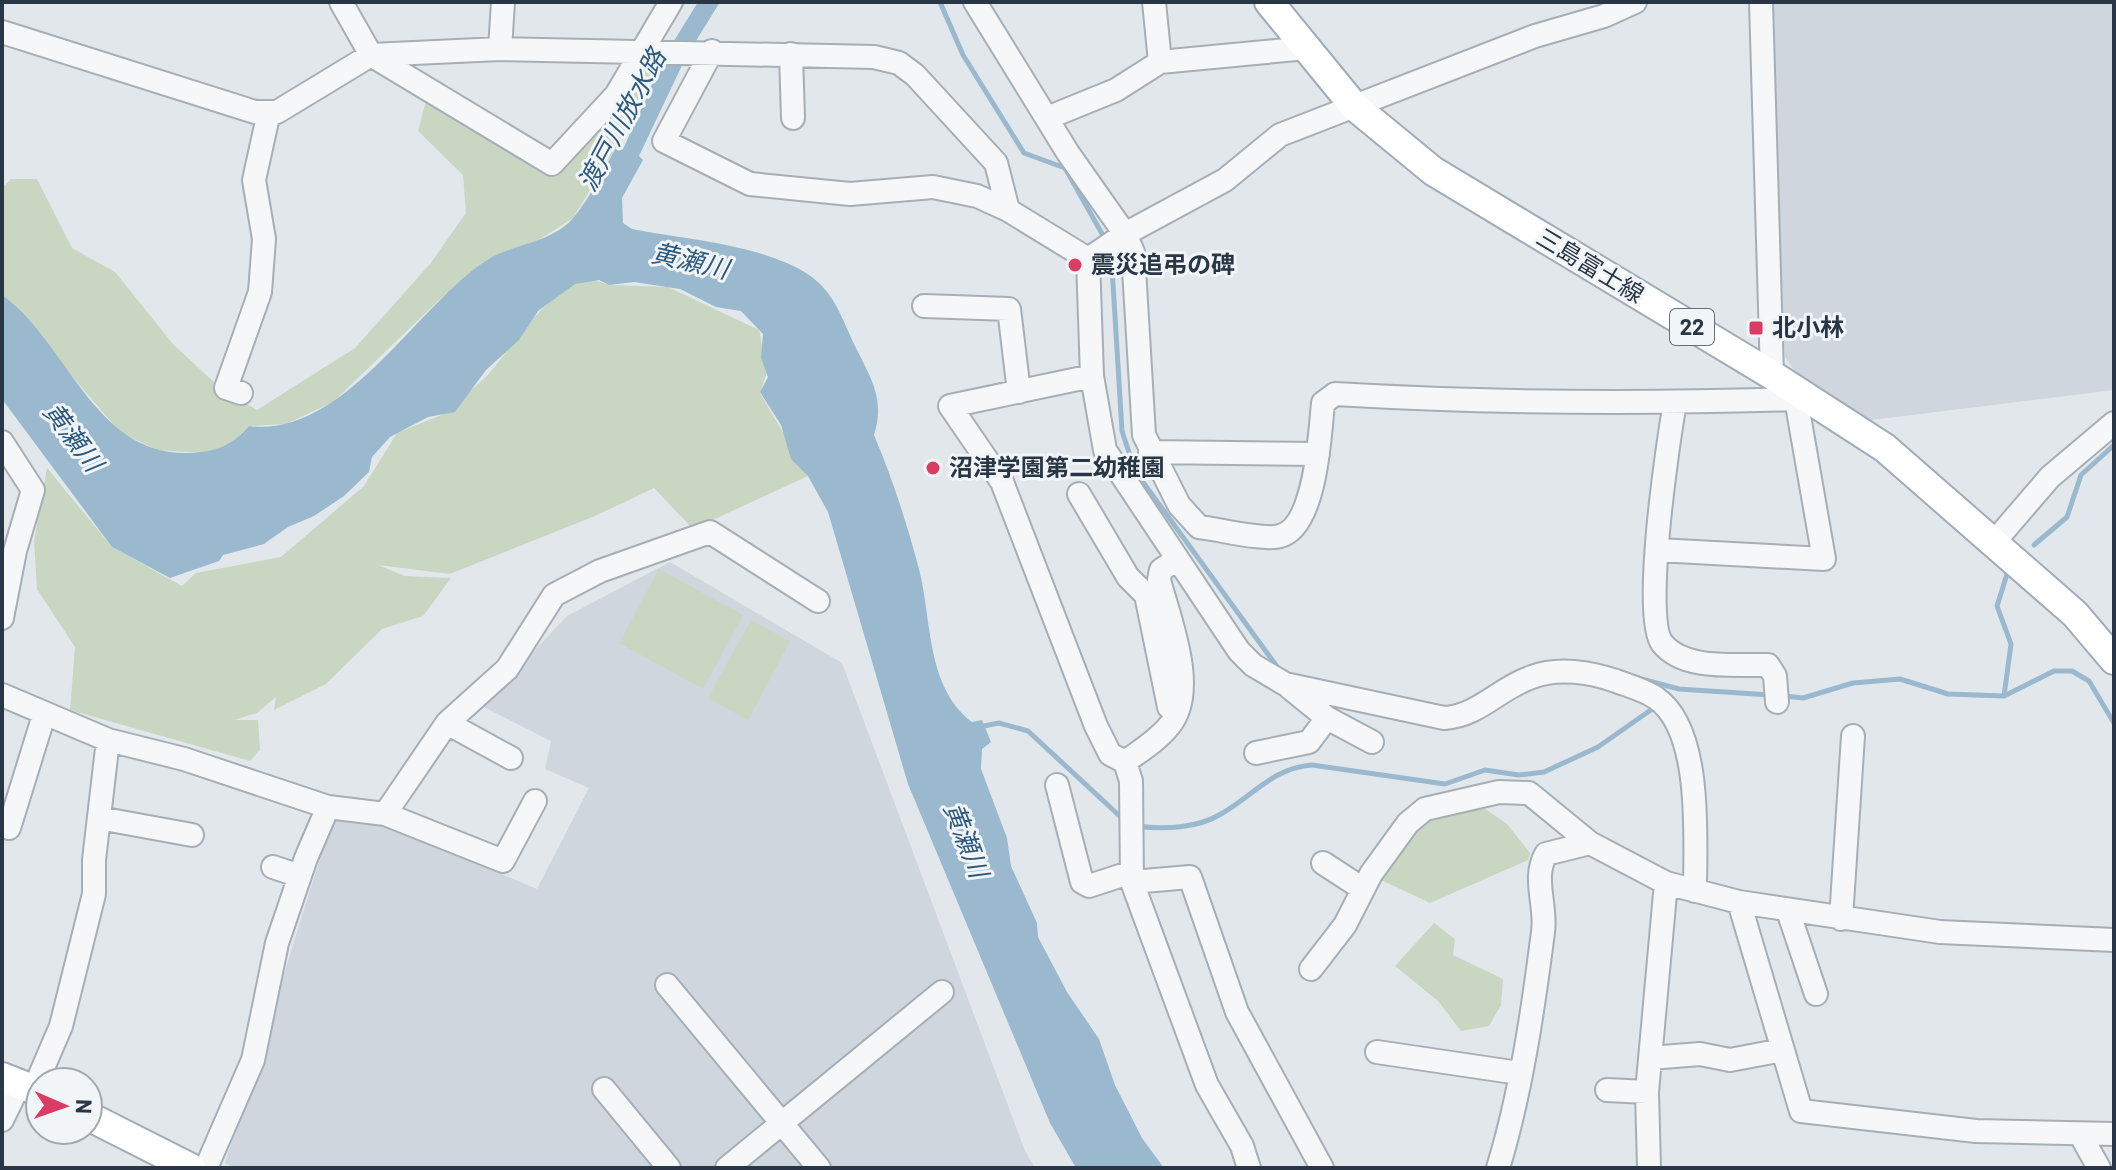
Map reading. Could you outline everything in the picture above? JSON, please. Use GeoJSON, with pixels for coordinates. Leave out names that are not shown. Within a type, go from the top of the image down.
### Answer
{"type":"FeatureCollection","features":[{"type":"Feature","properties":{"kind":"main road","name":"三島富士線"},"geometry":{"type":"LineString","coordinates":[[1269,2],[1354,106],[1433,171],[1772,375],[1798,397],[1885,448],[2075,614],[2114,660]]}},
{"type":"Feature","properties":{"kind":"main road"},"geometry":{"type":"LineString","coordinates":[[104,1124],[191,1168]]}},
{"type":"Feature","properties":{"kind":"street"},"geometry":{"type":"LineString","coordinates":[[341,2],[371,55],[552,164],[616,95],[671,2]]}},
{"type":"Feature","properties":{"kind":"street"},"geometry":{"type":"LineString","coordinates":[[500,49],[503,2]]}},
{"type":"Feature","properties":{"kind":"street"},"geometry":{"type":"LineString","coordinates":[[975,2],[1047,118],[1125,234],[1133,252],[1144,435],[1179,505],[1199,527],[1279,537],[1294,529],[1316,476],[1323,403],[1335,394],[1422,399],[1675,403],[1798,397],[1808,480],[1821,528],[1824,559],[1658,550]]}},
{"type":"Feature","properties":{"kind":"street"},"geometry":{"type":"LineString","coordinates":[[1154,2],[1160,62]]}},
{"type":"Feature","properties":{"kind":"street"},"geometry":{"type":"LineString","coordinates":[[1088,259],[1125,234],[1225,180],[1280,135],[1535,36],[1604,16],[1635,2]]}},
{"type":"Feature","properties":{"kind":"street"},"geometry":{"type":"LineString","coordinates":[[1761,2],[1772,375]]}},
{"type":"Feature","properties":{"kind":"street"},"geometry":{"type":"LineString","coordinates":[[2,32],[255,112],[277,112],[371,55],[500,49],[712,51],[874,57],[899,63],[996,163],[1008,210]]}},
{"type":"Feature","properties":{"kind":"street"},"geometry":{"type":"LineString","coordinates":[[1047,118],[1116,90],[1160,62],[1307,48]]}},
{"type":"Feature","properties":{"kind":"street"},"geometry":{"type":"LineString","coordinates":[[712,51],[664,141],[750,184],[850,194],[933,187],[977,196],[1008,210],[1088,259]]}},
{"type":"Feature","properties":{"kind":"street"},"geometry":{"type":"LineString","coordinates":[[791,54],[793,118]]}},
{"type":"Feature","properties":{"kind":"street"},"geometry":{"type":"LineString","coordinates":[[241,393],[226,388],[260,292],[264,239],[254,180],[269,112]]}},
{"type":"Feature","properties":{"kind":"street"},"geometry":{"type":"LineString","coordinates":[[1088,259],[1092,376],[1105,450],[1239,651],[1253,665],[1285,684],[1327,718],[1372,742]]}},
{"type":"Feature","properties":{"kind":"street"},"geometry":{"type":"LineString","coordinates":[[924,306],[1009,309],[1019,392]]}},
{"type":"Feature","properties":{"kind":"street"},"geometry":{"type":"LineString","coordinates":[[1092,376],[950,406],[1002,482],[1096,726],[1110,754],[1125,762],[1131,781],[1132,877],[1207,1085],[1242,1146],[1249,1168]]}},
{"type":"Feature","properties":{"kind":"street"},"geometry":{"type":"LineString","coordinates":[[1675,403],[1662,480],[1655,621],[1661,642],[1679,656],[1704,663],[1768,665],[1775,676],[1777,702]]}},
{"type":"Feature","properties":{"kind":"street"},"geometry":{"type":"LineString","coordinates":[[1995,541],[2050,477],[2114,423]]}},
{"type":"Feature","properties":{"kind":"street"},"geometry":{"type":"LineString","coordinates":[[2,442],[33,490],[15,551],[2,618]]}},
{"type":"Feature","properties":{"kind":"street"},"geometry":{"type":"LineString","coordinates":[[1150,452],[1318,454]]}},
{"type":"Feature","properties":{"kind":"street"},"geometry":{"type":"LineString","coordinates":[[1079,494],[1128,577],[1146,595],[1169,707],[1176,711]]}},
{"type":"Feature","properties":{"kind":"street"},"geometry":{"type":"LineString","coordinates":[[385,814],[447,723],[507,669],[554,595],[600,571],[710,532],[818,601]]}},
{"type":"Feature","properties":{"kind":"street"},"geometry":{"type":"LineString","coordinates":[[1125,762],[1171,724],[1176,711],[1183,680],[1159,580],[1161,570],[1177,559]]}},
{"type":"Feature","properties":{"kind":"street"},"geometry":{"type":"LineString","coordinates":[[1285,684],[1444,718],[1463,717],[1510,687],[1532,676],[1553,672],[1597,674],[1656,697],[1670,711],[1681,732],[1691,772],[1695,891]]}},
{"type":"Feature","properties":{"kind":"street"},"geometry":{"type":"LineString","coordinates":[[2,695],[108,740],[184,759],[328,807],[385,814],[503,861],[535,801]]}},
{"type":"Feature","properties":{"kind":"street"},"geometry":{"type":"LineString","coordinates":[[9,828],[44,715]]}},
{"type":"Feature","properties":{"kind":"street"},"geometry":{"type":"LineString","coordinates":[[1256,753],[1309,742],[1327,718]]}},
{"type":"Feature","properties":{"kind":"street"},"geometry":{"type":"LineString","coordinates":[[447,723],[511,758]]}},
{"type":"Feature","properties":{"kind":"street"},"geometry":{"type":"LineString","coordinates":[[1841,919],[1853,736]]}},
{"type":"Feature","properties":{"kind":"street"},"geometry":{"type":"LineString","coordinates":[[36,1066],[61,1026],[94,894],[108,740]]}},
{"type":"Feature","properties":{"kind":"street"},"geometry":{"type":"LineString","coordinates":[[1057,785],[1082,882],[1089,886],[1132,877],[1190,877],[1237,1012],[1322,1168]]}},
{"type":"Feature","properties":{"kind":"street"},"geometry":{"type":"LineString","coordinates":[[1311,969],[1345,925],[1363,889],[1408,823],[1425,809],[1499,792],[1529,793],[1590,843],[1666,883],[1739,902],[1940,932],[2114,940]]}},
{"type":"Feature","properties":{"kind":"street"},"geometry":{"type":"LineString","coordinates":[[206,1168],[253,1060],[277,943],[328,807]]}},
{"type":"Feature","properties":{"kind":"street"},"geometry":{"type":"LineString","coordinates":[[99,818],[192,835]]}},
{"type":"Feature","properties":{"kind":"street"},"geometry":{"type":"LineString","coordinates":[[1498,1168],[1509,1131],[1544,928],[1539,867],[1546,854],[1590,843]]}},
{"type":"Feature","properties":{"kind":"street"},"geometry":{"type":"LineString","coordinates":[[1323,863],[1363,889]]}},
{"type":"Feature","properties":{"kind":"street"},"geometry":{"type":"LineString","coordinates":[[273,867],[300,876]]}},
{"type":"Feature","properties":{"kind":"street"},"geometry":{"type":"LineString","coordinates":[[1649,1168],[1647,1092],[1666,883]]}},
{"type":"Feature","properties":{"kind":"street"},"geometry":{"type":"LineString","coordinates":[[1739,902],[1801,1111],[1976,1131],[2114,1134]]}},
{"type":"Feature","properties":{"kind":"street"},"geometry":{"type":"LineString","coordinates":[[1788,911],[1816,994]]}},
{"type":"Feature","properties":{"kind":"street"},"geometry":{"type":"LineString","coordinates":[[667,985],[819,1168]]}},
{"type":"Feature","properties":{"kind":"street"},"geometry":{"type":"LineString","coordinates":[[727,1168],[942,992]]}},
{"type":"Feature","properties":{"kind":"street"},"geometry":{"type":"LineString","coordinates":[[1650,1058],[1700,1054],[1730,1060],[1783,1050]]}},
{"type":"Feature","properties":{"kind":"street"},"geometry":{"type":"LineString","coordinates":[[1377,1052],[1519,1073]]}},
{"type":"Feature","properties":{"kind":"street"},"geometry":{"type":"LineString","coordinates":[[2,1120],[24,1085]]}},
{"type":"Feature","properties":{"kind":"street"},"geometry":{"type":"LineString","coordinates":[[604,1089],[669,1168]]}},
{"type":"Feature","properties":{"kind":"street"},"geometry":{"type":"LineString","coordinates":[[1607,1090],[1647,1092]]}},
{"type":"Feature","properties":{"kind":"street"},"geometry":{"type":"LineString","coordinates":[[2080,1134],[2099,1168]]}},
{"type":"Feature","properties":{"kind":"shaded area"},"geometry":{"type":"Polygon","coordinates":[[[1769,2],[2114,2],[2114,390],[1863,421],[1810,393],[1785,357],[1780,314],[1769,2]]]}},
{"type":"Feature","properties":{"kind":"shaded area"},"geometry":{"type":"Polygon","coordinates":[[[670,562],[842,663],[1025,1151],[1035,1168],[234,1168],[225,1163],[333,817],[377,823],[537,889],[589,788],[545,769],[551,741],[482,706],[567,616],[670,562]]]}},
{"type":"Feature","properties":{"kind":"green space"},"geometry":{"type":"Polygon","coordinates":[[[639,60],[658,61],[618,144],[573,218],[534,243],[488,259],[438,301],[333,402],[286,424],[249,426],[230,445],[203,453],[157,450],[120,432],[2,295],[2,188],[11,179],[37,179],[72,248],[115,272],[173,344],[218,386],[257,410],[355,348],[430,264],[466,213],[463,175],[418,131],[429,89],[552,164],[639,60]]]}},
{"type":"Feature","properties":{"kind":"green space"},"geometry":{"type":"Polygon","coordinates":[[[579,275],[609,285],[668,287],[759,330],[767,372],[760,393],[808,476],[693,529],[654,488],[595,516],[450,574],[378,565],[405,576],[451,578],[423,616],[382,629],[326,684],[274,710],[276,697],[257,713],[234,720],[258,720],[260,750],[250,761],[70,710],[75,647],[37,589],[34,542],[47,468],[112,547],[182,586],[196,573],[281,557],[364,486],[397,433],[446,413],[488,375],[535,316],[579,275]]]}},
{"type":"Feature","properties":{"kind":"green space"},"geometry":{"type":"Polygon","coordinates":[[[659,569],[743,615],[703,689],[619,643],[659,569]]]}},
{"type":"Feature","properties":{"kind":"green space"},"geometry":{"type":"Polygon","coordinates":[[[751,620],[790,641],[748,720],[708,698],[751,620]]]}},
{"type":"Feature","properties":{"kind":"green space"},"geometry":{"type":"Polygon","coordinates":[[[1475,802],[1507,824],[1530,853],[1528,860],[1430,903],[1377,878],[1408,837],[1427,820],[1475,802]]]}},
{"type":"Feature","properties":{"kind":"green space"},"geometry":{"type":"Polygon","coordinates":[[[1434,923],[1455,939],[1453,955],[1503,979],[1501,1005],[1489,1026],[1461,1031],[1438,1001],[1395,966],[1434,923]]]}},
{"type":"Feature","properties":{"kind":"water","name":"黄瀬川"},"geometry":{"type":"Polygon","coordinates":[[[698,2],[720,2],[686,57],[639,156],[643,160],[622,198],[623,223],[632,229],[738,248],[791,265],[812,277],[836,306],[875,390],[878,411],[874,435],[899,501],[919,569],[938,672],[957,707],[972,722],[982,720],[991,742],[982,749],[981,769],[1007,838],[1011,866],[1037,923],[1038,937],[1067,992],[1099,1039],[1115,1085],[1142,1138],[1164,1168],[1076,1168],[1050,1123],[908,784],[828,512],[808,476],[791,459],[781,425],[760,392],[768,377],[761,358],[763,334],[741,311],[716,307],[680,289],[634,282],[609,285],[599,280],[575,284],[538,311],[519,340],[486,370],[455,412],[428,417],[390,437],[372,457],[369,472],[344,496],[264,544],[223,555],[219,561],[170,578],[112,547],[2,399],[2,295],[25,315],[106,417],[129,437],[157,449],[190,453],[207,451],[229,443],[249,426],[284,424],[316,412],[377,365],[460,281],[487,260],[554,233],[574,217],[618,144],[624,147],[664,57],[698,2]]]}},
{"type":"Feature","properties":{"kind":"waterway"},"geometry":{"type":"LineString","coordinates":[[940,2],[963,55],[1024,153],[1065,168],[1105,239]]}},
{"type":"Feature","properties":{"kind":"waterway"},"geometry":{"type":"LineString","coordinates":[[1111,251],[1122,431],[1135,471],[1278,668]]}},
{"type":"Feature","properties":{"kind":"waterway"},"geometry":{"type":"LineString","coordinates":[[2034,545],[2067,517],[2081,475],[2114,445]]}},
{"type":"Feature","properties":{"kind":"waterway"},"geometry":{"type":"LineString","coordinates":[[2004,696],[2011,644],[1997,606],[2008,571]]}},
{"type":"Feature","properties":{"kind":"waterway"},"geometry":{"type":"LineString","coordinates":[[1784,696],[1803,698],[1853,683],[1900,679],[1948,694],[2004,696],[2054,671],[2072,671],[2089,681],[2114,723]]}},
{"type":"Feature","properties":{"kind":"waterway"},"geometry":{"type":"LineString","coordinates":[[1634,677],[1679,689],[1770,695]]}},
{"type":"Feature","properties":{"kind":"waterway"},"geometry":{"type":"LineString","coordinates":[[1137,826],[1169,828],[1212,819],[1286,771],[1312,765],[1445,784],[1485,770],[1519,775],[1544,772],[1598,747],[1655,707]]}},
{"type":"Feature","properties":{"kind":"waterway"},"geometry":{"type":"LineString","coordinates":[[979,727],[999,723],[1028,731],[1124,820]]}},
{"type":"Feature","properties":{"kind":"place","name":"震災追弔の碑"},"geometry":{"type":"Point","coordinates":[1075,265]}},
{"type":"Feature","properties":{"kind":"place","name":"北小林"},"geometry":{"type":"Point","coordinates":[1756,328]}},
{"type":"Feature","properties":{"kind":"place","name":"沼津学園第二幼稚園"},"geometry":{"type":"Point","coordinates":[933,468]}},
{"type":"Feature","properties":{"kind":"water label","name":"渡戸川放水路"},"geometry":{"type":"Point","coordinates":[622,120]}}]}
